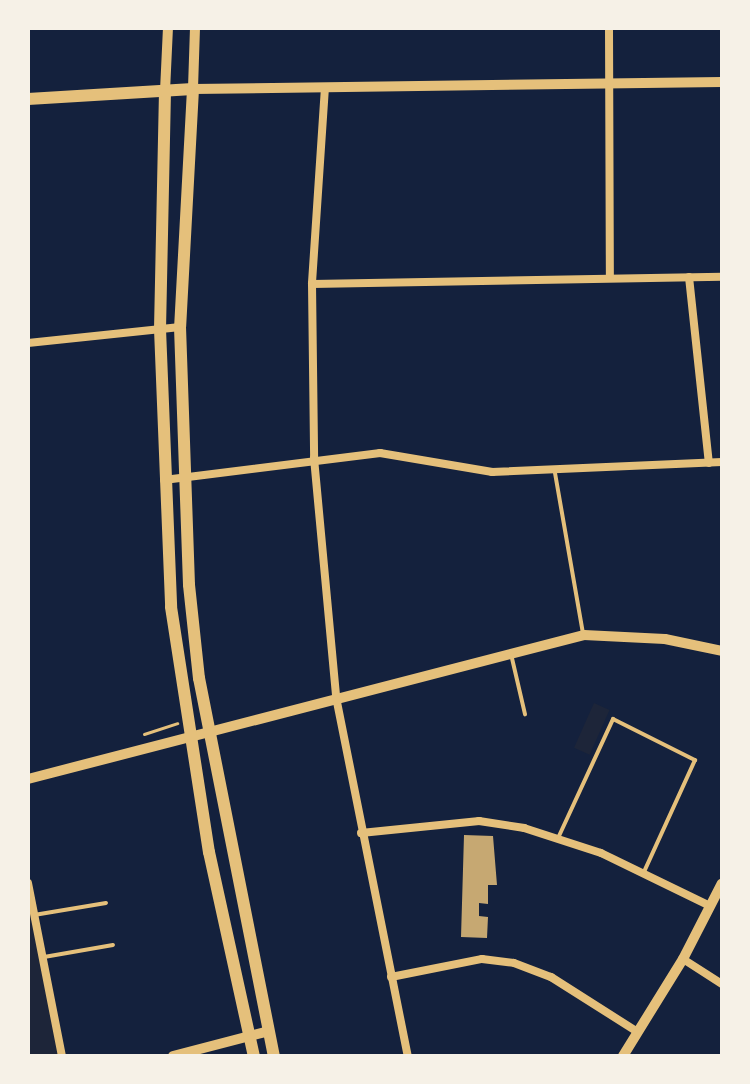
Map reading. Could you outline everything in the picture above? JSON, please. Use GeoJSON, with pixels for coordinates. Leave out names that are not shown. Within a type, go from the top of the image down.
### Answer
{"type":"FeatureCollection","features":[{"type":"Feature","properties":{"kind":"main road"},"geometry":{"type":"LineString","coordinates":[[28,99],[193,89],[180,327],[182,477],[191,601],[209,728],[274,1056]]}},
{"type":"Feature","properties":{"kind":"main road"},"geometry":{"type":"LineString","coordinates":[[165,91],[160,329],[171,607],[189,734],[254,1056]]}},
{"type":"Feature","properties":{"kind":"street"},"geometry":{"type":"LineString","coordinates":[[165,91],[168,28]]}},
{"type":"Feature","properties":{"kind":"street"},"geometry":{"type":"LineString","coordinates":[[195,28],[193,89],[722,82]]}},
{"type":"Feature","properties":{"kind":"street"},"geometry":{"type":"LineString","coordinates":[[609,28],[610,276]]}},
{"type":"Feature","properties":{"kind":"street"},"geometry":{"type":"LineString","coordinates":[[325,87],[312,284],[314,458],[336,697],[408,1056]]}},
{"type":"Feature","properties":{"kind":"street"},"geometry":{"type":"LineString","coordinates":[[312,284],[610,276],[722,277]]}},
{"type":"Feature","properties":{"kind":"street"},"geometry":{"type":"LineString","coordinates":[[689,277],[709,463]]}},
{"type":"Feature","properties":{"kind":"street"},"geometry":{"type":"LineString","coordinates":[[28,343],[180,327]]}},
{"type":"Feature","properties":{"kind":"street"},"geometry":{"type":"LineString","coordinates":[[164,480],[314,458],[380,453],[492,472],[555,473],[722,462]]}},
{"type":"Feature","properties":{"kind":"street"},"geometry":{"type":"LineString","coordinates":[[28,779],[209,728],[510,650],[584,635],[665,639],[722,651]]}},
{"type":"Feature","properties":{"kind":"street"},"geometry":{"type":"LineString","coordinates":[[361,833],[479,821],[559,836],[644,872],[710,906]]}},
{"type":"Feature","properties":{"kind":"street"},"geometry":{"type":"LineString","coordinates":[[28,883],[62,1056]]}},
{"type":"Feature","properties":{"kind":"street"},"geometry":{"type":"LineString","coordinates":[[623,1056],[683,959],[722,883]]}},
{"type":"Feature","properties":{"kind":"street"},"geometry":{"type":"LineString","coordinates":[[391,977],[482,959],[514,963],[551,977],[636,1031]]}},
{"type":"Feature","properties":{"kind":"street"},"geometry":{"type":"LineString","coordinates":[[683,959],[722,984]]}},
{"type":"Feature","properties":{"kind":"street"},"geometry":{"type":"LineString","coordinates":[[173,1056],[269,1031]]}},
{"type":"Feature","properties":{"kind":"lane"},"geometry":{"type":"LineString","coordinates":[[555,473],[584,635]]}},
{"type":"Feature","properties":{"kind":"lane"},"geometry":{"type":"LineString","coordinates":[[510,650],[525,714]]}},
{"type":"Feature","properties":{"kind":"lane"},"geometry":{"type":"LineString","coordinates":[[559,836],[613,719],[695,760],[644,872]]}},
{"type":"Feature","properties":{"kind":"lane"},"geometry":{"type":"LineString","coordinates":[[34,915],[106,903]]}},
{"type":"Feature","properties":{"kind":"lane"},"geometry":{"type":"LineString","coordinates":[[42,957],[113,945]]}},
{"type":"Feature","properties":{"kind":"path"},"geometry":{"type":"LineString","coordinates":[[143,732],[173,724]]}},
{"type":"Feature","properties":{"kind":"shaded area"},"geometry":{"type":"Polygon","coordinates":[[[594,703],[610,710],[590,755],[574,748],[594,703]]]}},
{"type":"Feature","properties":{"kind":"shaded area"},"geometry":{"type":"Polygon","coordinates":[[[28,883],[62,1056],[28,1056],[28,883]]]}},
{"type":"Feature","properties":{"kind":"building"},"geometry":{"type":"Polygon","coordinates":[[[464,835],[493,836],[497,885],[488,885],[488,904],[479,903],[479,916],[488,917],[487,938],[461,937],[464,835]]]}}]}
